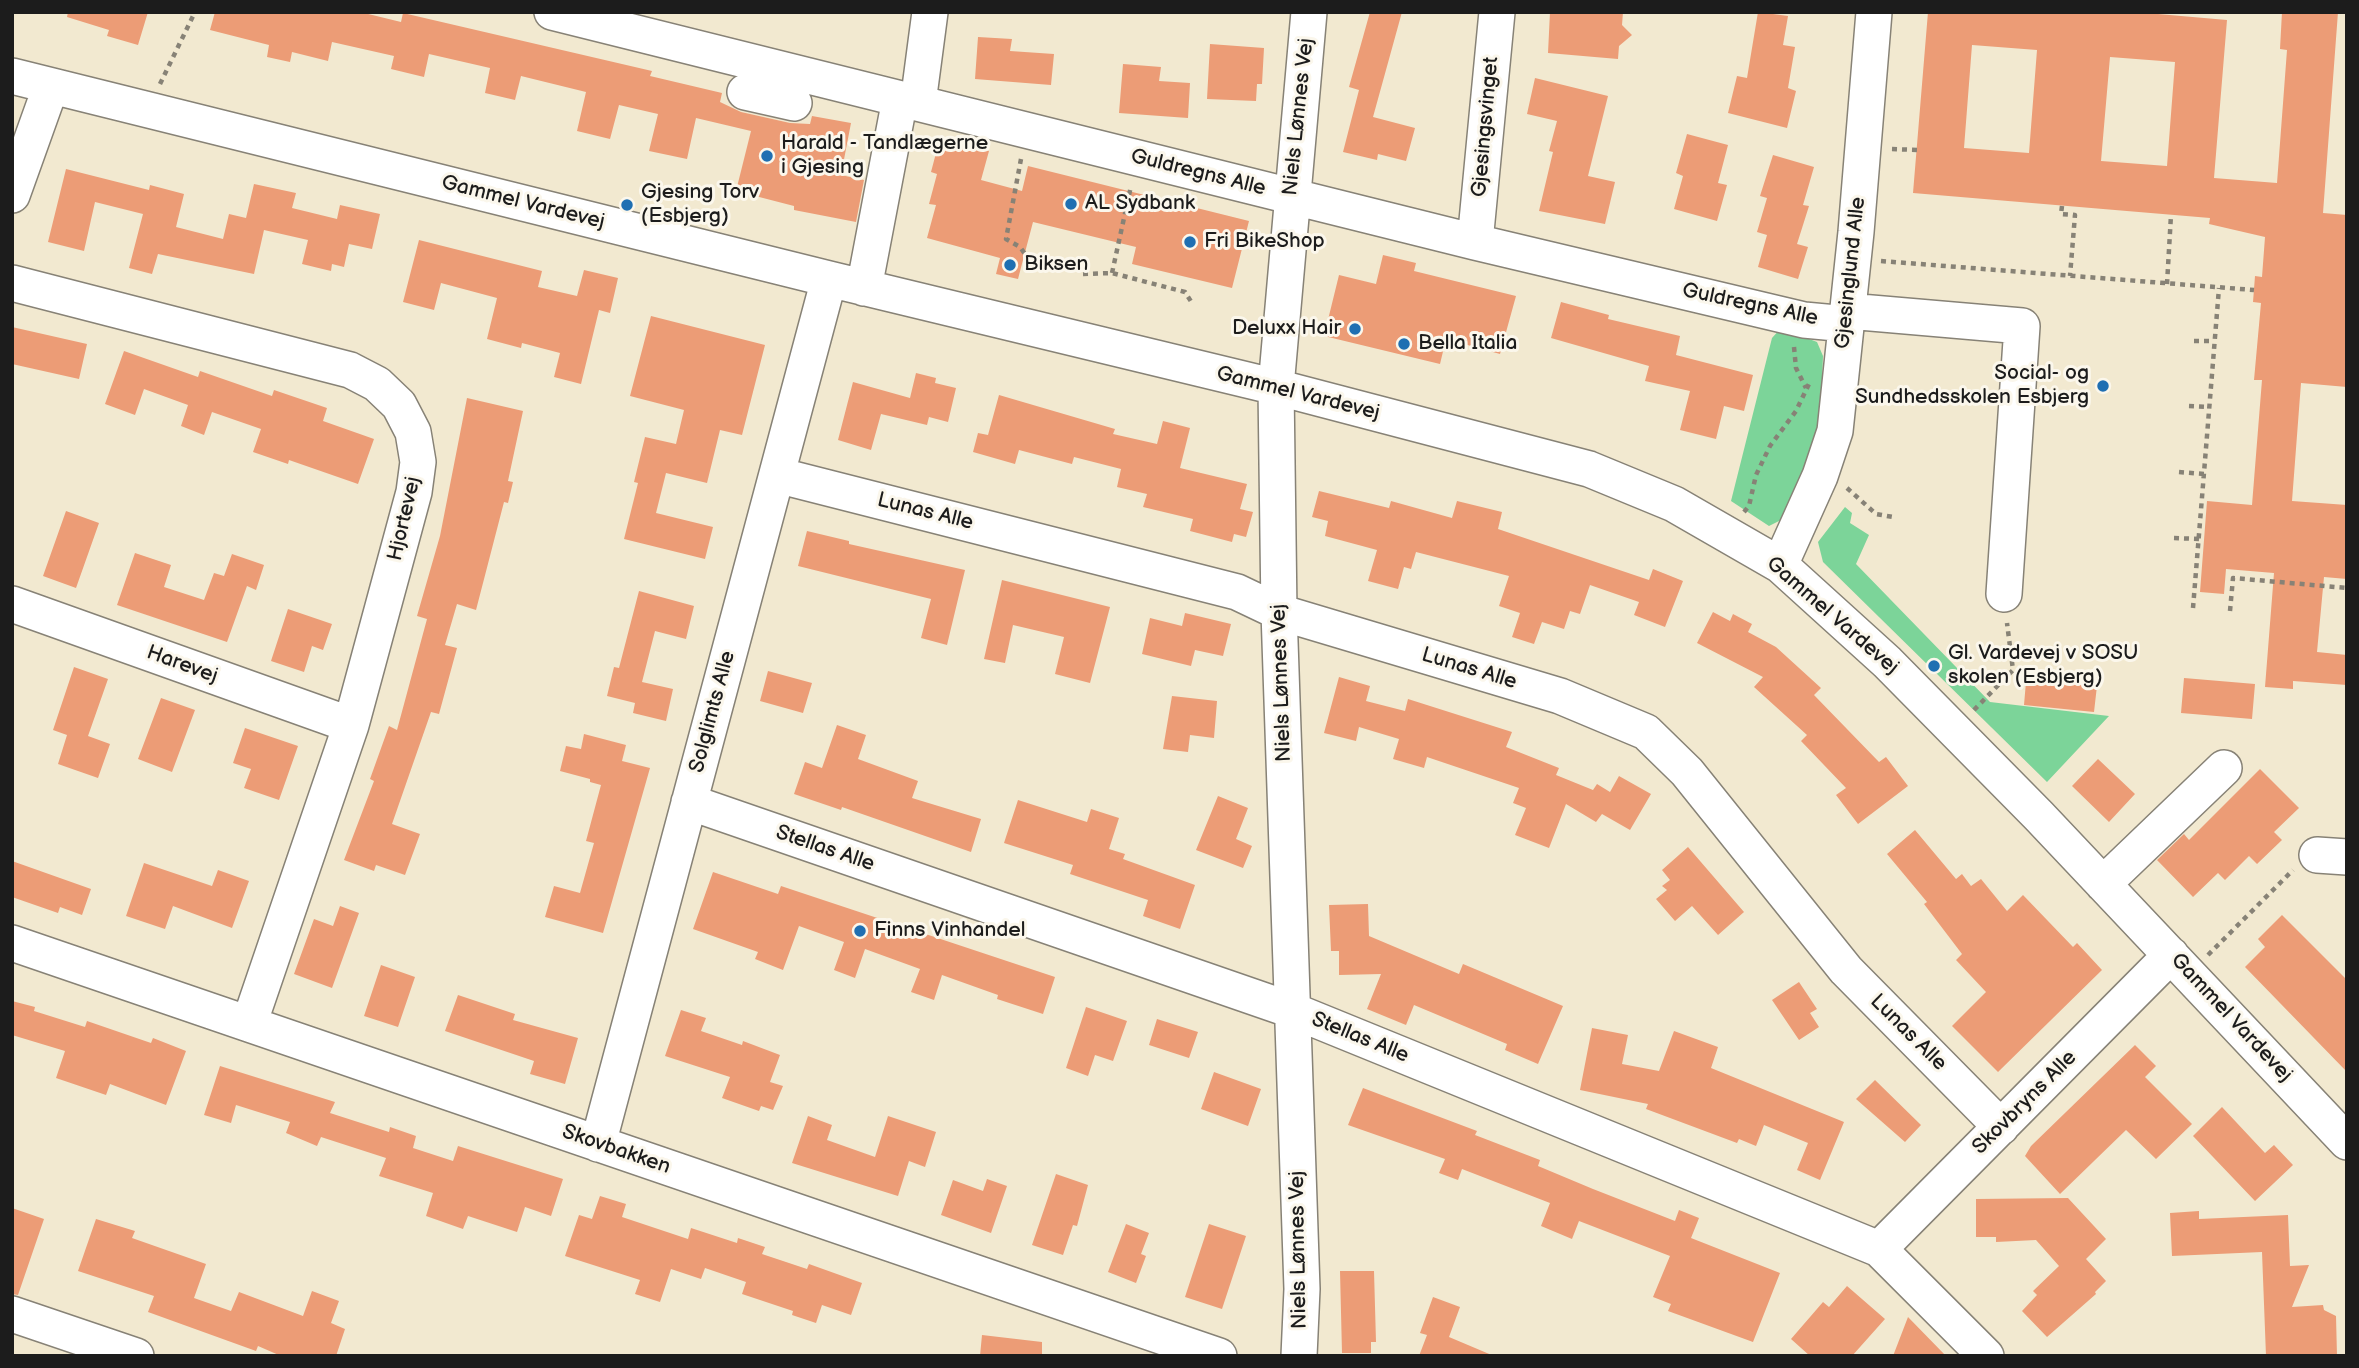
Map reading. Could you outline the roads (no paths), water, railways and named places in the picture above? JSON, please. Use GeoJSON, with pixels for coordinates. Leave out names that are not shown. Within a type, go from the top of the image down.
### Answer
{"type":"FeatureCollection","features":[{"type":"Feature","properties":{"kind":"street","name":"Guldregns Alle"},"geometry":{"type":"LineString","coordinates":[[553,12],[771,91],[909,101],[1475,242],[1804,320],[1848,318],[2022,326],[2004,594]]}},
{"type":"Feature","properties":{"kind":"street"},"geometry":{"type":"LineString","coordinates":[[864,288],[909,101],[924,77],[930,12]]}},
{"type":"Feature","properties":{"kind":"street","name":"Niels Lønnes Vej"},"geometry":{"type":"LineString","coordinates":[[1299,1356],[1302,1289],[1279,612],[1276,387],[1309,12]]}},
{"type":"Feature","properties":{"kind":"street","name":"Gjesingsvinget"},"geometry":{"type":"LineString","coordinates":[[1475,242],[1497,12]]}},
{"type":"Feature","properties":{"kind":"street","name":"Gjesinglund Alle"},"geometry":{"type":"LineString","coordinates":[[1780,565],[1820,476],[1835,431],[1848,318],[1874,12]]}},
{"type":"Feature","properties":{"kind":"street","name":"Gammel Vardevej"},"geometry":{"type":"LineString","coordinates":[[12,76],[864,288],[1276,387],[1589,469],[1674,505],[1780,565],[1887,662],[2103,884],[2347,1142]]}},
{"type":"Feature","properties":{"kind":"street"},"geometry":{"type":"LineString","coordinates":[[12,195],[51,86]]}},
{"type":"Feature","properties":{"kind":"street","name":"Solglimts Alle"},"geometry":{"type":"LineString","coordinates":[[598,1144],[829,279]]}},
{"type":"Feature","properties":{"kind":"street","name":"Hjortevej"},"geometry":{"type":"LineString","coordinates":[[12,283],[350,370],[377,384],[399,405],[413,432],[418,462],[414,492],[351,725],[248,1024]]}},
{"type":"Feature","properties":{"kind":"street","name":"Lunas Alle"},"geometry":{"type":"LineString","coordinates":[[777,475],[1237,592],[1279,612],[1560,696],[1646,732],[1687,772],[1846,970],[2001,1127]]}},
{"type":"Feature","properties":{"kind":"street","name":"Harevej"},"geometry":{"type":"LineString","coordinates":[[12,604],[351,725]]}},
{"type":"Feature","properties":{"kind":"street"},"geometry":{"type":"LineString","coordinates":[[2103,884],[2224,768]]}},
{"type":"Feature","properties":{"kind":"street","name":"Stellas Alle"},"geometry":{"type":"LineString","coordinates":[[689,802],[1294,1011],[1879,1250],[1986,1356]]}},
{"type":"Feature","properties":{"kind":"street","name":"Skovbakken"},"geometry":{"type":"LineString","coordinates":[[12,943],[1219,1356]]}},
{"type":"Feature","properties":{"kind":"street","name":"Skovbryns Alle"},"geometry":{"type":"LineString","coordinates":[[1879,1250],[2001,1127],[2180,965]]}},
{"type":"Feature","properties":{"kind":"street"},"geometry":{"type":"LineString","coordinates":[[12,1314],[136,1356]]}},
{"type":"Feature","properties":{"kind":"place","name":"Harald - Tandlægerne i Gjesing"},"geometry":{"type":"Point","coordinates":[767,156]}},
{"type":"Feature","properties":{"kind":"place","name":"AL Sydbank"},"geometry":{"type":"Point","coordinates":[1071,204]}},
{"type":"Feature","properties":{"kind":"place","name":"Gjesing Torv (Esbjerg)"},"geometry":{"type":"Point","coordinates":[627,205]}},
{"type":"Feature","properties":{"kind":"place","name":"Fri BikeShop"},"geometry":{"type":"Point","coordinates":[1190,242]}},
{"type":"Feature","properties":{"kind":"place","name":"Biksen"},"geometry":{"type":"Point","coordinates":[1010,265]}},
{"type":"Feature","properties":{"kind":"place","name":"Deluxx Hair"},"geometry":{"type":"Point","coordinates":[1355,329]}},
{"type":"Feature","properties":{"kind":"place","name":"Bella Italia"},"geometry":{"type":"Point","coordinates":[1404,344]}},
{"type":"Feature","properties":{"kind":"place","name":"Social- og Sundhedsskolen Esbjerg"},"geometry":{"type":"Point","coordinates":[2103,386]}},
{"type":"Feature","properties":{"kind":"place","name":"Gl. Vardevej v SOSU skolen (Esbjerg)"},"geometry":{"type":"Point","coordinates":[1934,666]}},
{"type":"Feature","properties":{"kind":"place","name":"Finns Vinhandel"},"geometry":{"type":"Point","coordinates":[860,931]}}]}
